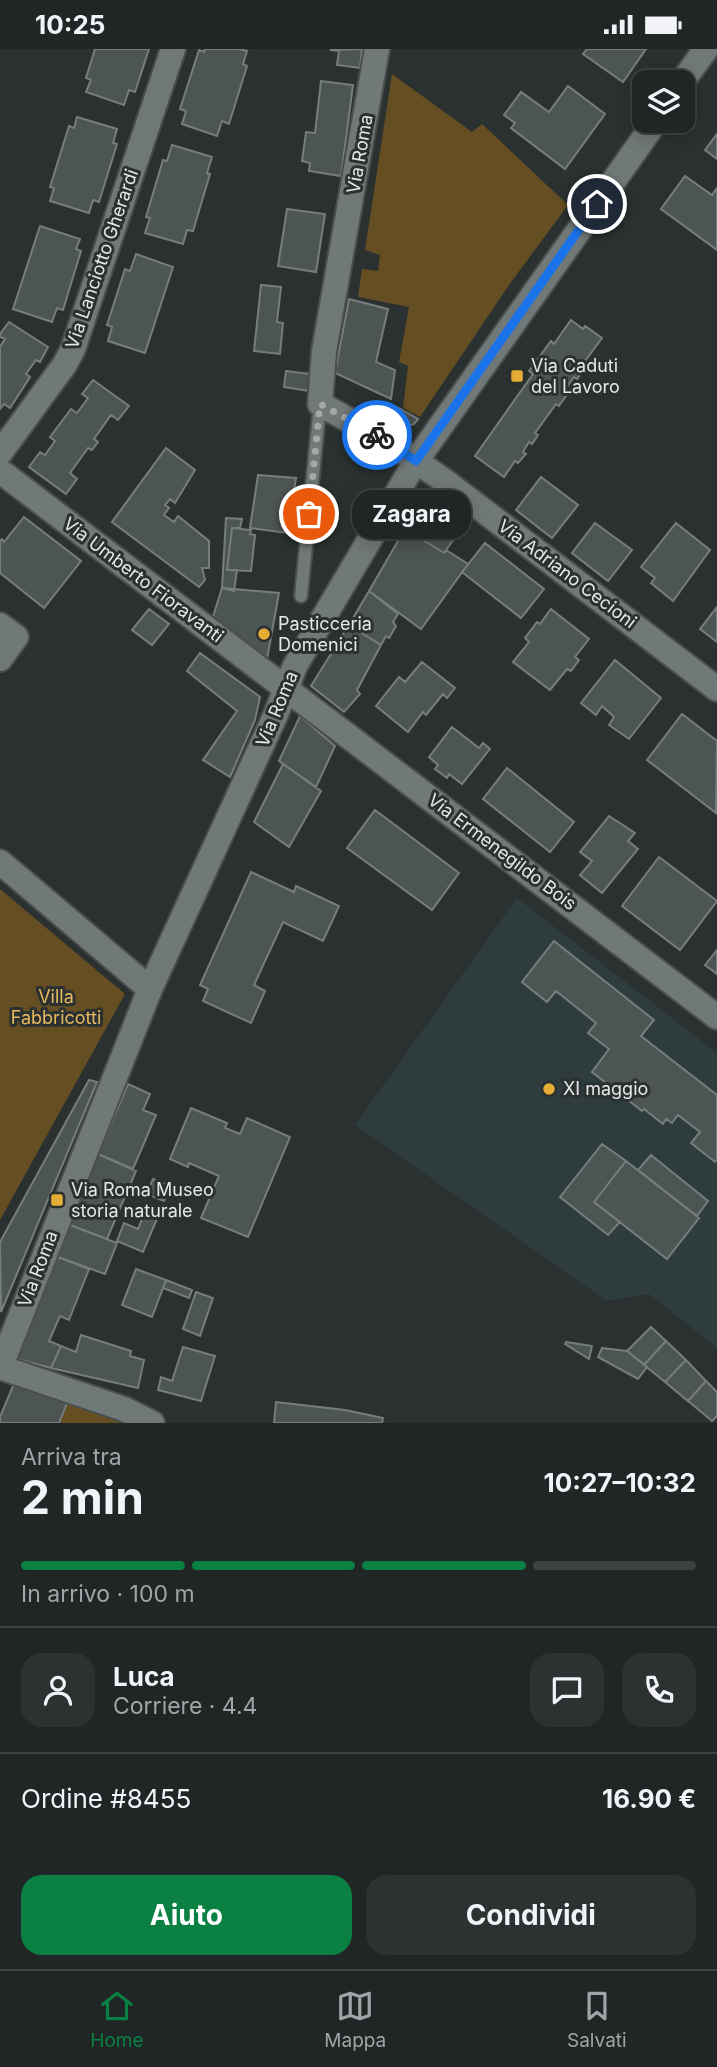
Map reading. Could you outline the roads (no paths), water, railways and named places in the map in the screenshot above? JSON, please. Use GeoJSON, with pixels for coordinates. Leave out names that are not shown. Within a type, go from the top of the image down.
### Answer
{"type":"FeatureCollection","features":[{"type":"Feature","properties":{"kind":"street","name":"Via Lanciotto Gherardi"},"geometry":{"type":"LineString","coordinates":[[0,453],[73,349],[173,49]]}},
{"type":"Feature","properties":{"kind":"street","name":"Via Roma"},"geometry":{"type":"LineString","coordinates":[[320,404],[324,351],[377,49]]}},
{"type":"Feature","properties":{"kind":"street"},"geometry":{"type":"LineString","coordinates":[[691,70],[706,49]]}},
{"type":"Feature","properties":{"kind":"street"},"geometry":{"type":"LineString","coordinates":[[320,404],[393,444],[416,461],[648,133]]}},
{"type":"Feature","properties":{"kind":"street","name":"Via Roma"},"geometry":{"type":"LineString","coordinates":[[0,1368],[150,989],[295,666],[416,461]]}},
{"type":"Feature","properties":{"kind":"street","name":"Via Adriano Cecioni"},"geometry":{"type":"LineString","coordinates":[[416,461],[717,689]]}},
{"type":"Feature","properties":{"kind":"street","name":"Via Umberto Fioravanti"},"geometry":{"type":"LineString","coordinates":[[0,471],[287,687]]}},
{"type":"Feature","properties":{"kind":"street"},"geometry":{"type":"LineString","coordinates":[[0,659],[8,631]]}},
{"type":"Feature","properties":{"kind":"street","name":"Via Ermenegildo Bois"},"geometry":{"type":"LineString","coordinates":[[287,687],[717,1017]]}},
{"type":"Feature","properties":{"kind":"street"},"geometry":{"type":"LineString","coordinates":[[0,862],[150,989]]}},
{"type":"Feature","properties":{"kind":"street"},"geometry":{"type":"LineString","coordinates":[[0,1368],[124,1409],[152,1423]]}},
{"type":"Feature","properties":{"kind":"lane"},"geometry":{"type":"LineString","coordinates":[[301,596],[320,404]]}},
{"type":"Feature","properties":{"kind":"place","name":"Via Caduti del Lavoro"},"geometry":{"type":"Point","coordinates":[517,376]}},
{"type":"Feature","properties":{"kind":"place","name":"Zagara"},"geometry":{"type":"Point","coordinates":[309,514]}},
{"type":"Feature","properties":{"kind":"place","name":"Pasticceria Domenici"},"geometry":{"type":"Point","coordinates":[264,634]}},
{"type":"Feature","properties":{"kind":"place","name":"XI maggio"},"geometry":{"type":"Point","coordinates":[549,1089]}},
{"type":"Feature","properties":{"kind":"place","name":"Via Roma Museo storia naturale"},"geometry":{"type":"Point","coordinates":[57,1200]}},
{"type":"Feature","properties":{"kind":"park label","name":"Villa Fabbricotti"},"geometry":{"type":"Point","coordinates":[56,1007]}}]}
